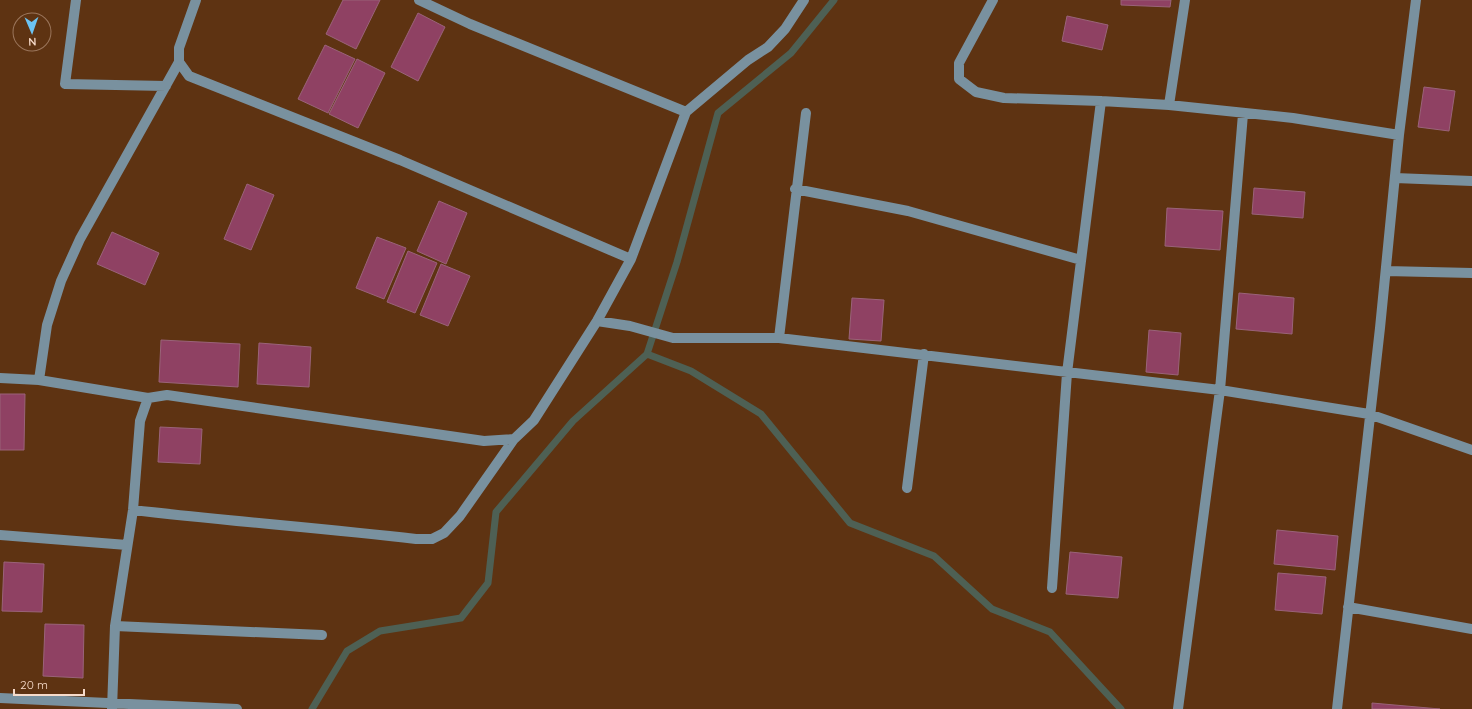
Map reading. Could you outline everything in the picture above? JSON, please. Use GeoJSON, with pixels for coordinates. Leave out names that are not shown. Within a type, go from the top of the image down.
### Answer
{"type":"FeatureCollection","features":[{"type":"Feature","properties":{"kind":"street"},"geometry":{"type":"LineString","coordinates":[[76,0],[64,84],[166,86]]}},
{"type":"Feature","properties":{"kind":"street"},"geometry":{"type":"LineString","coordinates":[[39,380],[47,325],[61,280],[80,238],[179,62],[179,48],[196,0]]}},
{"type":"Feature","properties":{"kind":"street"},"geometry":{"type":"LineString","coordinates":[[419,0],[470,24],[686,112]]}},
{"type":"Feature","properties":{"kind":"street"},"geometry":{"type":"LineString","coordinates":[[133,510],[216,520],[313,527],[416,539],[432,539],[444,533],[460,516],[514,439],[534,420],[597,321],[631,259],[686,112],[748,60],[768,47],[785,29],[804,0]]}},
{"type":"Feature","properties":{"kind":"street"},"geometry":{"type":"LineString","coordinates":[[993,0],[959,64],[959,79],[976,92],[1004,98],[1169,105],[1243,114],[1293,118],[1399,135]]}},
{"type":"Feature","properties":{"kind":"street"},"geometry":{"type":"LineString","coordinates":[[1169,105],[1185,0]]}},
{"type":"Feature","properties":{"kind":"street"},"geometry":{"type":"LineString","coordinates":[[1337,709],[1386,270],[1399,135],[1416,0]]}},
{"type":"Feature","properties":{"kind":"street"},"geometry":{"type":"LineString","coordinates":[[179,62],[189,76],[400,160],[631,259]]}},
{"type":"Feature","properties":{"kind":"street"},"geometry":{"type":"LineString","coordinates":[[1052,588],[1067,373],[1101,101]]}},
{"type":"Feature","properties":{"kind":"street"},"geometry":{"type":"LineString","coordinates":[[779,338],[795,189],[806,113]]}},
{"type":"Feature","properties":{"kind":"street"},"geometry":{"type":"LineString","coordinates":[[1178,709],[1220,390],[1243,114]]}},
{"type":"Feature","properties":{"kind":"street"},"geometry":{"type":"LineString","coordinates":[[1395,178],[1472,181]]}},
{"type":"Feature","properties":{"kind":"street"},"geometry":{"type":"LineString","coordinates":[[795,189],[908,211],[1081,260]]}},
{"type":"Feature","properties":{"kind":"street"},"geometry":{"type":"LineString","coordinates":[[1386,270],[1472,273]]}},
{"type":"Feature","properties":{"kind":"street"},"geometry":{"type":"LineString","coordinates":[[597,321],[630,326],[673,338],[779,338],[1220,390],[1369,414],[1472,450]]}},
{"type":"Feature","properties":{"kind":"street"},"geometry":{"type":"LineString","coordinates":[[907,488],[924,354]]}},
{"type":"Feature","properties":{"kind":"street"},"geometry":{"type":"LineString","coordinates":[[0,378],[39,380],[148,398],[168,395],[484,441],[514,439]]}},
{"type":"Feature","properties":{"kind":"street"},"geometry":{"type":"LineString","coordinates":[[112,706],[114,626],[133,510],[140,421],[148,398]]}},
{"type":"Feature","properties":{"kind":"street"},"geometry":{"type":"LineString","coordinates":[[0,534],[127,545]]}},
{"type":"Feature","properties":{"kind":"street"},"geometry":{"type":"LineString","coordinates":[[1348,606],[1472,629]]}},
{"type":"Feature","properties":{"kind":"street"},"geometry":{"type":"LineString","coordinates":[[114,626],[322,635]]}},
{"type":"Feature","properties":{"kind":"street"},"geometry":{"type":"LineString","coordinates":[[0,698],[112,706],[237,709]]}},
{"type":"Feature","properties":{"kind":"building"},"geometry":{"type":"Polygon","coordinates":[[[343,0],[380,0],[356,49],[326,34],[343,0]]]}},
{"type":"Feature","properties":{"kind":"building"},"geometry":{"type":"Polygon","coordinates":[[[1121,0],[1171,0],[1170,7],[1121,5],[1121,0]]]}},
{"type":"Feature","properties":{"kind":"building"},"geometry":{"type":"Polygon","coordinates":[[[418,13],[445,27],[418,81],[391,67],[418,13]]]}},
{"type":"Feature","properties":{"kind":"building"},"geometry":{"type":"Polygon","coordinates":[[[1067,16],[1108,25],[1102,50],[1062,41],[1067,16]]]}},
{"type":"Feature","properties":{"kind":"building"},"geometry":{"type":"Polygon","coordinates":[[[325,45],[355,59],[328,113],[298,99],[325,45]]]}},
{"type":"Feature","properties":{"kind":"building"},"geometry":{"type":"Polygon","coordinates":[[[357,59],[385,73],[358,128],[329,114],[357,59]]]}},
{"type":"Feature","properties":{"kind":"building"},"geometry":{"type":"Polygon","coordinates":[[[1424,87],[1455,91],[1449,131],[1418,127],[1424,87]]]}},
{"type":"Feature","properties":{"kind":"building"},"geometry":{"type":"Polygon","coordinates":[[[247,184],[274,195],[251,250],[224,239],[247,184]]]}},
{"type":"Feature","properties":{"kind":"building"},"geometry":{"type":"Polygon","coordinates":[[[1254,188],[1305,192],[1303,218],[1252,214],[1254,188]]]}},
{"type":"Feature","properties":{"kind":"building"},"geometry":{"type":"Polygon","coordinates":[[[439,201],[467,213],[446,264],[417,251],[439,201]]]}},
{"type":"Feature","properties":{"kind":"building"},"geometry":{"type":"Polygon","coordinates":[[[1167,208],[1223,211],[1220,250],[1165,246],[1167,208]]]}},
{"type":"Feature","properties":{"kind":"building"},"geometry":{"type":"Polygon","coordinates":[[[112,232],[159,253],[145,285],[97,264],[112,232]]]}},
{"type":"Feature","properties":{"kind":"building"},"geometry":{"type":"Polygon","coordinates":[[[377,237],[406,248],[384,299],[356,288],[377,237]]]}},
{"type":"Feature","properties":{"kind":"building"},"geometry":{"type":"Polygon","coordinates":[[[408,251],[437,263],[415,313],[387,302],[408,251]]]}},
{"type":"Feature","properties":{"kind":"building"},"geometry":{"type":"Polygon","coordinates":[[[441,264],[470,276],[448,326],[420,315],[441,264]]]}},
{"type":"Feature","properties":{"kind":"building"},"geometry":{"type":"Polygon","coordinates":[[[1239,293],[1294,298],[1292,334],[1236,329],[1239,293]]]}},
{"type":"Feature","properties":{"kind":"building"},"geometry":{"type":"Polygon","coordinates":[[[852,298],[884,300],[881,341],[849,339],[852,298]]]}},
{"type":"Feature","properties":{"kind":"building"},"geometry":{"type":"Polygon","coordinates":[[[1149,330],[1181,333],[1178,375],[1146,372],[1149,330]]]}},
{"type":"Feature","properties":{"kind":"building"},"geometry":{"type":"Polygon","coordinates":[[[161,340],[240,344],[238,387],[159,382],[161,340]]]}},
{"type":"Feature","properties":{"kind":"building"},"geometry":{"type":"Polygon","coordinates":[[[259,343],[311,347],[309,387],[257,384],[259,343]]]}},
{"type":"Feature","properties":{"kind":"building"},"geometry":{"type":"Polygon","coordinates":[[[0,394],[25,394],[24,450],[0,450],[0,394]]]}},
{"type":"Feature","properties":{"kind":"building"},"geometry":{"type":"Polygon","coordinates":[[[160,427],[202,429],[200,464],[158,462],[160,427]]]}},
{"type":"Feature","properties":{"kind":"building"},"geometry":{"type":"Polygon","coordinates":[[[1277,530],[1338,536],[1335,570],[1274,564],[1277,530]]]}},
{"type":"Feature","properties":{"kind":"building"},"geometry":{"type":"Polygon","coordinates":[[[1070,552],[1122,557],[1118,598],[1066,594],[1070,552]]]}},
{"type":"Feature","properties":{"kind":"building"},"geometry":{"type":"Polygon","coordinates":[[[4,562],[44,564],[42,612],[2,611],[4,562]]]}},
{"type":"Feature","properties":{"kind":"building"},"geometry":{"type":"Polygon","coordinates":[[[1278,573],[1326,577],[1322,614],[1275,610],[1278,573]]]}},
{"type":"Feature","properties":{"kind":"building"},"geometry":{"type":"Polygon","coordinates":[[[45,624],[84,625],[83,678],[43,676],[45,624]]]}},
{"type":"Feature","properties":{"kind":"building"},"geometry":{"type":"Polygon","coordinates":[[[1372,703],[1440,709],[1372,709],[1372,703]]]}},
{"type":"Feature","properties":{"kind":"waterway"},"geometry":{"type":"LineString","coordinates":[[312,709],[347,651],[380,631],[461,618],[488,583],[496,512],[573,421],[647,354],[677,262],[718,113],[791,53],[834,0]]}},
{"type":"Feature","properties":{"kind":"waterway"},"geometry":{"type":"LineString","coordinates":[[647,354],[691,371],[761,414],[850,523],[934,556],[992,609],[1050,632],[1121,709]]}}]}
